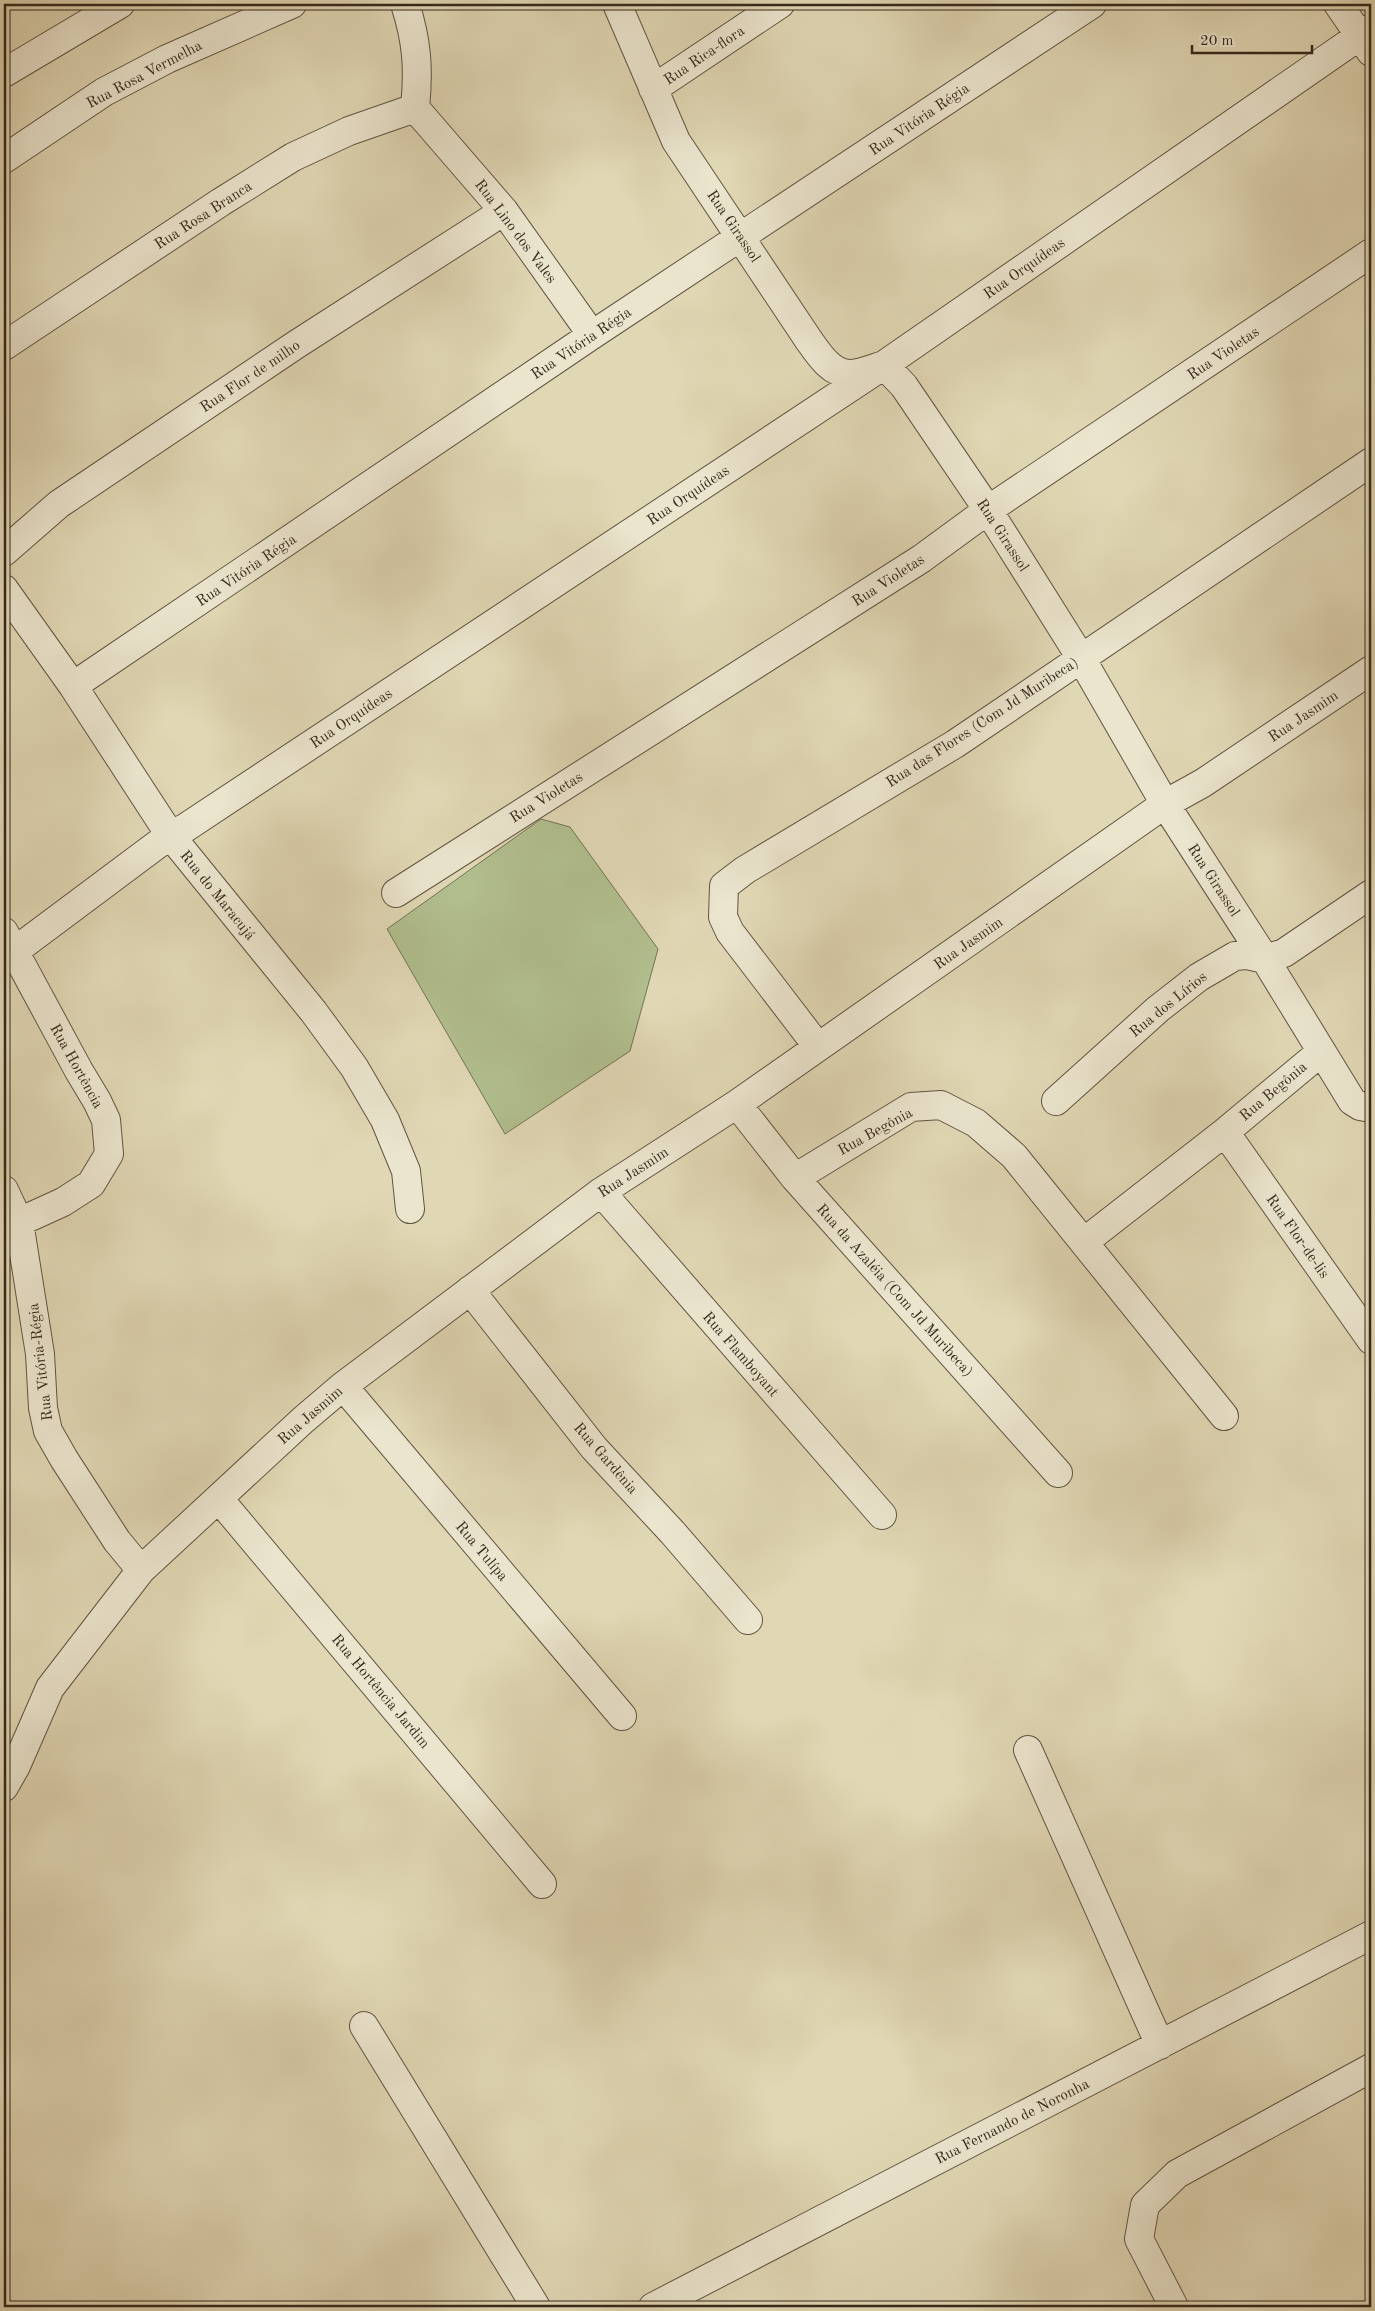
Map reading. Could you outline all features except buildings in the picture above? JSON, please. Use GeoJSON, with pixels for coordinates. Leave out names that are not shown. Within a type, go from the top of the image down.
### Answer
{"type":"FeatureCollection","features":[{"type":"Feature","properties":{"kind":"street"},"geometry":{"type":"LineString","coordinates":[[4,73],[120,4]]}},
{"type":"Feature","properties":{"kind":"street","name":"Rua Rosa Vermelha"},"geometry":{"type":"LineString","coordinates":[[4,159],[104,92],[167,58],[292,4]]}},
{"type":"Feature","properties":{"kind":"street"},"geometry":{"type":"LineString","coordinates":[[405,4],[417,53],[418,82],[414,108]]}},
{"type":"Feature","properties":{"kind":"street","name":"Rua Girassol"},"geometry":{"type":"LineString","coordinates":[[617,4],[676,140],[821,357],[835,370],[850,374],[884,365],[904,386],[988,510],[1081,658],[1165,804],[1266,959],[1352,1101],[1360,1106],[1371,1108]]}},
{"type":"Feature","properties":{"kind":"street","name":"Rua Rica-flora"},"geometry":{"type":"LineString","coordinates":[[653,89],[780,4]]}},
{"type":"Feature","properties":{"kind":"street","name":"Rua Vitória Régia"},"geometry":{"type":"LineString","coordinates":[[73,686],[592,335],[742,238],[1092,4]]}},
{"type":"Feature","properties":{"kind":"street"},"geometry":{"type":"LineString","coordinates":[[1338,4],[1367,38]]}},
{"type":"Feature","properties":{"kind":"street","name":"Rua Orquídeas"},"geometry":{"type":"LineString","coordinates":[[8,947],[170,836],[202,817],[884,365],[1367,38]]}},
{"type":"Feature","properties":{"kind":"street","name":"Rua Lino dos Vales"},"geometry":{"type":"LineString","coordinates":[[414,108],[504,211],[592,335]]}},
{"type":"Feature","properties":{"kind":"street","name":"Rua Rosa Branca"},"geometry":{"type":"LineString","coordinates":[[4,346],[213,207],[293,157],[349,131],[414,108]]}},
{"type":"Feature","properties":{"kind":"street","name":"Rua Flor de milho"},"geometry":{"type":"LineString","coordinates":[[4,552],[68,499],[297,344],[504,211]]}},
{"type":"Feature","properties":{"kind":"street","name":"Rua Violetas"},"geometry":{"type":"LineString","coordinates":[[396,893],[921,559],[988,510],[1371,253]]}},
{"type":"Feature","properties":{"kind":"street","name":"Rua das Flores (Com Jd Muribeca)"},"geometry":{"type":"LineString","coordinates":[[818,1047],[730,932],[723,917],[724,886],[745,870],[955,744],[1371,462]]}},
{"type":"Feature","properties":{"kind":"street","name":"Rua do Maracujá"},"geometry":{"type":"LineString","coordinates":[[4,589],[73,686],[170,836],[313,1011],[354,1067],[385,1120],[406,1171],[410,1209]]}},
{"type":"Feature","properties":{"kind":"street","name":"Rua Jasmim"},"geometry":{"type":"LineString","coordinates":[[4,1787],[16,1766],[50,1688],[141,1570],[343,1386],[601,1192],[737,1104],[1165,804],[1203,783],[1371,670]]}},
{"type":"Feature","properties":{"kind":"street"},"geometry":{"type":"LineString","coordinates":[[1266,959],[1290,949],[1371,894]]}},
{"type":"Feature","properties":{"kind":"street","name":"Rua Hortência"},"geometry":{"type":"LineString","coordinates":[[8,947],[78,1071],[98,1101],[106,1120],[109,1154],[91,1184],[63,1202],[19,1222]]}},
{"type":"Feature","properties":{"kind":"street","name":"Rua dos Lírios"},"geometry":{"type":"LineString","coordinates":[[1056,1101],[1158,1009],[1199,977],[1235,956],[1247,955],[1266,959]]}},
{"type":"Feature","properties":{"kind":"street","name":"Rua Begônia"},"geometry":{"type":"LineString","coordinates":[[1084,1242],[1225,1132],[1321,1052]]}},
{"type":"Feature","properties":{"kind":"street","name":"Rua da Azaléia (Com Jd Muribeca)"},"geometry":{"type":"LineString","coordinates":[[737,1104],[795,1178],[1058,1473]]}},
{"type":"Feature","properties":{"kind":"street","name":"Rua Begônia"},"geometry":{"type":"LineString","coordinates":[[795,1178],[911,1108],[941,1105],[976,1123],[1014,1156],[1224,1416]]}},
{"type":"Feature","properties":{"kind":"street","name":"Rua Flor-de-lis"},"geometry":{"type":"LineString","coordinates":[[1225,1132],[1371,1340]]}},
{"type":"Feature","properties":{"kind":"street","name":"Rua Vitória-Régia"},"geometry":{"type":"LineString","coordinates":[[4,1190],[19,1222],[40,1354],[43,1408],[48,1431],[117,1541],[141,1570]]}},
{"type":"Feature","properties":{"kind":"street","name":"Rua Flamboyant"},"geometry":{"type":"LineString","coordinates":[[601,1192],[882,1516]]}},
{"type":"Feature","properties":{"kind":"street","name":"Rua Gardênia"},"geometry":{"type":"LineString","coordinates":[[470,1290],[594,1448],[674,1533],[748,1620]]}},
{"type":"Feature","properties":{"kind":"street","name":"Rua Tulípa"},"geometry":{"type":"LineString","coordinates":[[343,1386],[622,1716]]}},
{"type":"Feature","properties":{"kind":"street","name":"Rua Hortência Jardim"},"geometry":{"type":"LineString","coordinates":[[219,1498],[542,1884]]}},
{"type":"Feature","properties":{"kind":"street"},"geometry":{"type":"LineString","coordinates":[[1028,1750],[1160,2045]]}},
{"type":"Feature","properties":{"kind":"street","name":"Rua Fernando de Noronha"},"geometry":{"type":"LineString","coordinates":[[653,2307],[1371,1935]]}},
{"type":"Feature","properties":{"kind":"street"},"geometry":{"type":"LineString","coordinates":[[364,2026],[536,2307]]}},
{"type":"Feature","properties":{"kind":"street"},"geometry":{"type":"LineString","coordinates":[[1174,2307],[1139,2239],[1145,2205],[1177,2174],[1371,2068]]}},
{"type":"Feature","properties":{"kind":"green space"},"geometry":{"type":"Polygon","coordinates":[[[541,819],[570,827],[658,949],[630,1051],[505,1134],[387,929],[541,819]]]}}]}
